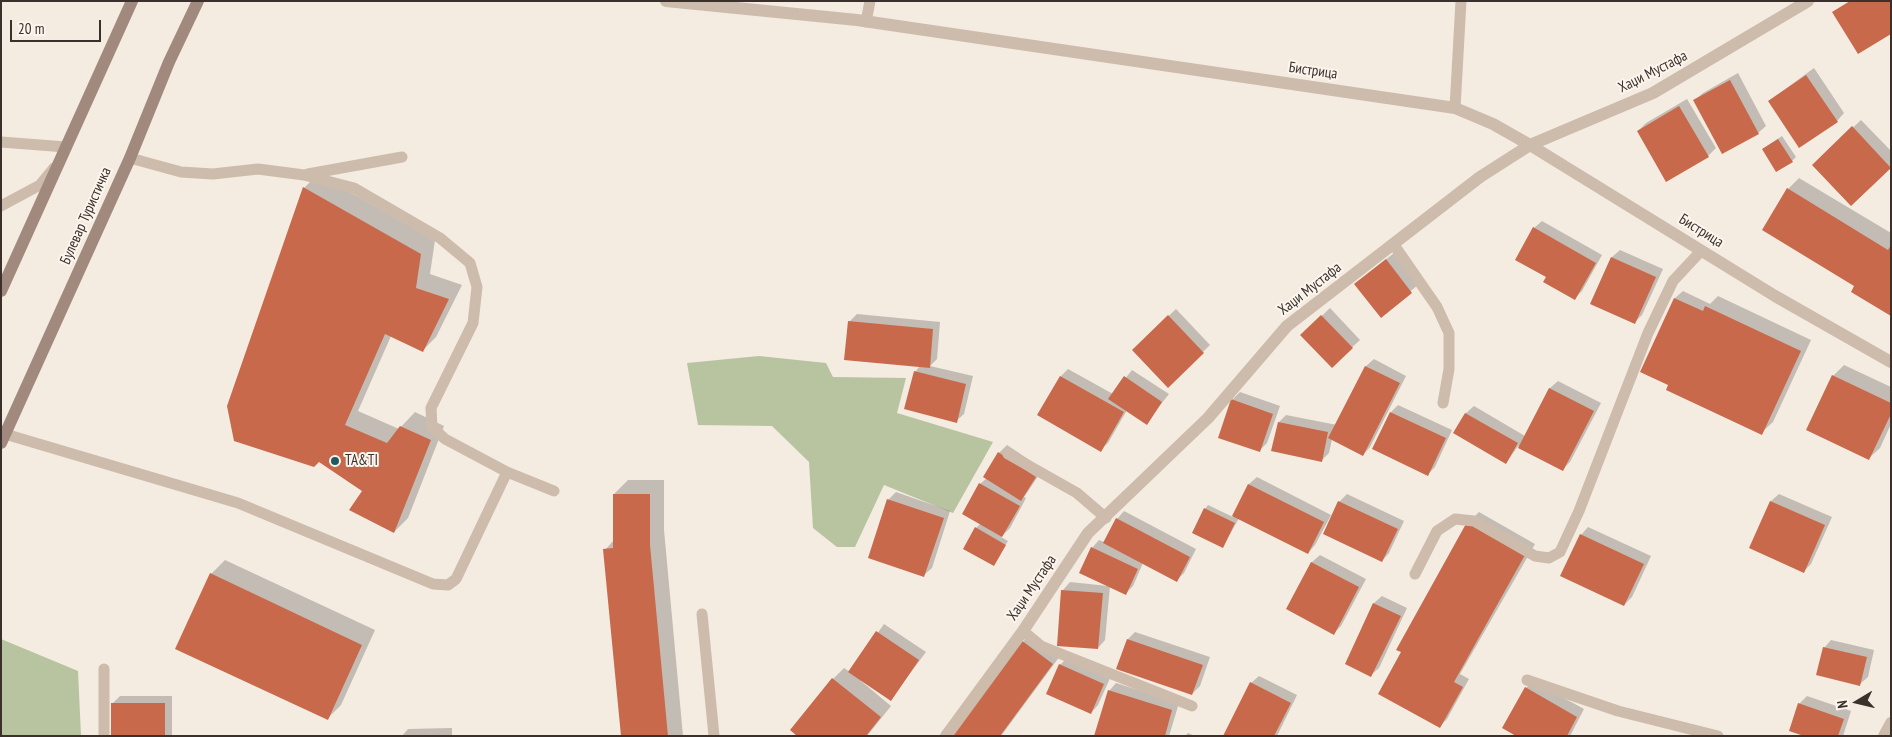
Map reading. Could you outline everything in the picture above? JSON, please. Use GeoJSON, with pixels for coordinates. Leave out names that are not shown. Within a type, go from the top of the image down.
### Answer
{"type":"FeatureCollection","features":[{"type":"Feature","properties":{"kind":"main road"},"geometry":{"type":"LineString","coordinates":[[1,291],[132,1]]}},
{"type":"Feature","properties":{"kind":"main road","name":"Булевар Туристичка"},"geometry":{"type":"LineString","coordinates":[[3,439],[130,158],[169,62],[198,1]]}},
{"type":"Feature","properties":{"kind":"street","name":"Бистрица"},"geometry":{"type":"LineString","coordinates":[[666,1],[866,22],[1455,108],[1493,124],[1530,145],[1775,296],[1891,362]]}},
{"type":"Feature","properties":{"kind":"street","name":"Хаџи Мустафа"},"geometry":{"type":"LineString","coordinates":[[946,736],[1023,631],[1088,533],[1106,518],[1208,418],[1287,326],[1480,177],[1530,145],[1653,93],[1801,3]]}},
{"type":"Feature","properties":{"kind":"street"},"geometry":{"type":"LineString","coordinates":[[1884,736],[1891,723]]}},
{"type":"Feature","properties":{"kind":"lane"},"geometry":{"type":"LineString","coordinates":[[866,22],[870,1]]}},
{"type":"Feature","properties":{"kind":"lane"},"geometry":{"type":"LineString","coordinates":[[1455,108],[1461,1]]}},
{"type":"Feature","properties":{"kind":"lane"},"geometry":{"type":"LineString","coordinates":[[1,142],[66,147]]}},
{"type":"Feature","properties":{"kind":"lane"},"geometry":{"type":"LineString","coordinates":[[304,175],[402,157]]}},
{"type":"Feature","properties":{"kind":"lane"},"geometry":{"type":"LineString","coordinates":[[130,158],[181,172],[213,174],[258,169],[304,175],[354,188],[440,238],[470,263],[477,287],[473,323],[431,408],[432,427],[445,439],[507,472],[554,491]]}},
{"type":"Feature","properties":{"kind":"lane"},"geometry":{"type":"LineString","coordinates":[[1,206],[40,185],[60,161]]}},
{"type":"Feature","properties":{"kind":"lane"},"geometry":{"type":"LineString","coordinates":[[1394,245],[1437,307],[1449,333],[1449,369],[1443,403]]}},
{"type":"Feature","properties":{"kind":"lane"},"geometry":{"type":"LineString","coordinates":[[1415,574],[1437,531],[1455,519],[1474,521],[1535,556],[1549,558],[1560,552],[1579,511],[1648,333],[1673,281],[1701,250]]}},
{"type":"Feature","properties":{"kind":"lane"},"geometry":{"type":"LineString","coordinates":[[3,439],[238,503],[433,584],[448,585],[456,579],[507,472]]}},
{"type":"Feature","properties":{"kind":"lane"},"geometry":{"type":"LineString","coordinates":[[1008,454],[1077,493],[1106,518]]}},
{"type":"Feature","properties":{"kind":"lane"},"geometry":{"type":"LineString","coordinates":[[702,614],[714,736]]}},
{"type":"Feature","properties":{"kind":"lane"},"geometry":{"type":"LineString","coordinates":[[1023,631],[1041,646],[1192,706]]}},
{"type":"Feature","properties":{"kind":"lane"},"geometry":{"type":"LineString","coordinates":[[104,669],[104,736]]}},
{"type":"Feature","properties":{"kind":"lane"},"geometry":{"type":"LineString","coordinates":[[1526,680],[1618,711],[1718,736]]}},
{"type":"Feature","properties":{"kind":"green space"},"geometry":{"type":"Polygon","coordinates":[[[759,356],[826,363],[833,377],[906,378],[897,413],[993,442],[953,513],[884,485],[855,547],[837,547],[813,528],[809,462],[772,426],[698,425],[687,363],[759,356]]]}},
{"type":"Feature","properties":{"kind":"green space"},"geometry":{"type":"Polygon","coordinates":[[[1,639],[78,671],[81,736],[1,736],[1,639]]]}},
{"type":"Feature","properties":{"kind":"building"},"geometry":{"type":"Polygon","coordinates":[[[1850,1],[1890,1],[1891,3],[1891,34],[1858,54],[1832,12],[1850,1]]]}},
{"type":"Feature","properties":{"kind":"building"},"geometry":{"type":"Polygon","coordinates":[[[1806,75],[1838,122],[1799,148],[1768,101],[1806,75]]]}},
{"type":"Feature","properties":{"kind":"building"},"geometry":{"type":"Polygon","coordinates":[[[1730,80],[1759,134],[1722,154],[1693,100],[1730,80]]]}},
{"type":"Feature","properties":{"kind":"building"},"geometry":{"type":"Polygon","coordinates":[[[1679,106],[1709,157],[1666,182],[1637,131],[1679,106]]]}},
{"type":"Feature","properties":{"kind":"building"},"geometry":{"type":"Polygon","coordinates":[[[1852,126],[1891,168],[1851,206],[1812,165],[1852,126]]]}},
{"type":"Feature","properties":{"kind":"building"},"geometry":{"type":"Polygon","coordinates":[[[1778,139],[1793,162],[1776,172],[1762,149],[1778,139]]]}},
{"type":"Feature","properties":{"kind":"building"},"geometry":{"type":"Polygon","coordinates":[[[303,187],[421,254],[416,288],[449,299],[423,352],[385,334],[345,425],[387,443],[400,426],[431,440],[394,533],[349,510],[362,491],[319,462],[314,467],[234,441],[227,406],[303,187]]]}},
{"type":"Feature","properties":{"kind":"building"},"geometry":{"type":"Polygon","coordinates":[[[1787,188],[1888,250],[1891,245],[1891,316],[1851,292],[1854,286],[1762,230],[1787,188]]]}},
{"type":"Feature","properties":{"kind":"building"},"geometry":{"type":"Polygon","coordinates":[[[1533,227],[1596,263],[1575,300],[1543,282],[1546,277],[1515,260],[1533,227]]]}},
{"type":"Feature","properties":{"kind":"building"},"geometry":{"type":"Polygon","coordinates":[[[1611,257],[1656,277],[1635,324],[1590,304],[1611,257]]]}},
{"type":"Feature","properties":{"kind":"building"},"geometry":{"type":"Polygon","coordinates":[[[1386,259],[1412,293],[1381,318],[1354,284],[1386,259]]]}},
{"type":"Feature","properties":{"kind":"building"},"geometry":{"type":"Polygon","coordinates":[[[1674,298],[1703,311],[1705,306],[1801,351],[1762,435],[1666,390],[1668,385],[1640,372],[1674,298]]]}},
{"type":"Feature","properties":{"kind":"building"},"geometry":{"type":"Polygon","coordinates":[[[1168,315],[1204,353],[1168,388],[1132,350],[1168,315]]]}},
{"type":"Feature","properties":{"kind":"building"},"geometry":{"type":"Polygon","coordinates":[[[1321,315],[1353,348],[1332,368],[1300,335],[1321,315]]]}},
{"type":"Feature","properties":{"kind":"building"},"geometry":{"type":"Polygon","coordinates":[[[848,321],[933,329],[930,368],[844,360],[848,321]]]}},
{"type":"Feature","properties":{"kind":"building"},"geometry":{"type":"Polygon","coordinates":[[[1365,366],[1400,383],[1363,456],[1328,438],[1365,366]]]}},
{"type":"Feature","properties":{"kind":"building"},"geometry":{"type":"Polygon","coordinates":[[[914,371],[966,384],[957,423],[904,409],[914,371]]]}},
{"type":"Feature","properties":{"kind":"building"},"geometry":{"type":"Polygon","coordinates":[[[1832,375],[1891,403],[1891,414],[1869,460],[1806,430],[1832,375]]]}},
{"type":"Feature","properties":{"kind":"building"},"geometry":{"type":"Polygon","coordinates":[[[1060,376],[1124,412],[1101,452],[1037,415],[1060,376]]]}},
{"type":"Feature","properties":{"kind":"building"},"geometry":{"type":"Polygon","coordinates":[[[1124,376],[1162,402],[1147,425],[1108,399],[1124,376]]]}},
{"type":"Feature","properties":{"kind":"building"},"geometry":{"type":"Polygon","coordinates":[[[1549,388],[1594,411],[1563,471],[1518,448],[1549,388]]]}},
{"type":"Feature","properties":{"kind":"building"},"geometry":{"type":"Polygon","coordinates":[[[1231,399],[1273,414],[1260,452],[1218,438],[1231,399]]]}},
{"type":"Feature","properties":{"kind":"building"},"geometry":{"type":"Polygon","coordinates":[[[1390,412],[1446,438],[1428,476],[1372,449],[1390,412]]]}},
{"type":"Feature","properties":{"kind":"building"},"geometry":{"type":"Polygon","coordinates":[[[1465,413],[1518,443],[1506,464],[1453,433],[1465,413]]]}},
{"type":"Feature","properties":{"kind":"building"},"geometry":{"type":"Polygon","coordinates":[[[1278,422],[1328,432],[1322,462],[1271,451],[1278,422]]]}},
{"type":"Feature","properties":{"kind":"building"},"geometry":{"type":"Polygon","coordinates":[[[998,452],[1036,477],[1021,501],[983,477],[998,452]]]}},
{"type":"Feature","properties":{"kind":"building"},"geometry":{"type":"Polygon","coordinates":[[[979,483],[1020,506],[1002,537],[962,514],[979,483]]]}},
{"type":"Feature","properties":{"kind":"building"},"geometry":{"type":"Polygon","coordinates":[[[1248,484],[1324,522],[1308,554],[1232,516],[1248,484]]]}},
{"type":"Feature","properties":{"kind":"building"},"geometry":{"type":"Polygon","coordinates":[[[613,494],[650,494],[650,545],[668,736],[621,736],[603,549],[613,548],[613,494]]]}},
{"type":"Feature","properties":{"kind":"building"},"geometry":{"type":"Polygon","coordinates":[[[887,499],[944,518],[924,577],[868,558],[887,499]]]}},
{"type":"Feature","properties":{"kind":"building"},"geometry":{"type":"Polygon","coordinates":[[[1338,501],[1398,529],[1382,562],[1323,534],[1338,501]]]}},
{"type":"Feature","properties":{"kind":"building"},"geometry":{"type":"Polygon","coordinates":[[[1770,501],[1825,525],[1804,573],[1749,548],[1770,501]]]}},
{"type":"Feature","properties":{"kind":"building"},"geometry":{"type":"Polygon","coordinates":[[[1204,508],[1235,523],[1223,548],[1192,533],[1204,508]]]}},
{"type":"Feature","properties":{"kind":"building"},"geometry":{"type":"Polygon","coordinates":[[[1116,518],[1190,557],[1177,582],[1103,543],[1116,518]]]}},
{"type":"Feature","properties":{"kind":"building"},"geometry":{"type":"Polygon","coordinates":[[[1467,522],[1525,555],[1454,682],[1463,687],[1440,728],[1378,694],[1401,652],[1396,650],[1467,522]]]}},
{"type":"Feature","properties":{"kind":"building"},"geometry":{"type":"Polygon","coordinates":[[[975,527],[1006,545],[994,566],[963,549],[975,527]]]}},
{"type":"Feature","properties":{"kind":"building"},"geometry":{"type":"Polygon","coordinates":[[[1580,534],[1644,564],[1624,606],[1560,576],[1580,534]]]}},
{"type":"Feature","properties":{"kind":"building"},"geometry":{"type":"Polygon","coordinates":[[[1091,547],[1138,569],[1126,595],[1079,573],[1091,547]]]}},
{"type":"Feature","properties":{"kind":"building"},"geometry":{"type":"Polygon","coordinates":[[[1311,562],[1359,587],[1334,635],[1286,609],[1311,562]]]}},
{"type":"Feature","properties":{"kind":"building"},"geometry":{"type":"Polygon","coordinates":[[[210,573],[362,645],[328,720],[175,649],[210,573]]]}},
{"type":"Feature","properties":{"kind":"building"},"geometry":{"type":"Polygon","coordinates":[[[1061,590],[1103,593],[1098,649],[1057,646],[1061,590]]]}},
{"type":"Feature","properties":{"kind":"building"},"geometry":{"type":"Polygon","coordinates":[[[1373,603],[1401,616],[1371,677],[1345,664],[1373,603]]]}},
{"type":"Feature","properties":{"kind":"building"},"geometry":{"type":"Polygon","coordinates":[[[876,631],[919,660],[891,701],[848,672],[876,631]]]}},
{"type":"Feature","properties":{"kind":"building"},"geometry":{"type":"Polygon","coordinates":[[[1127,639],[1203,665],[1192,695],[1116,669],[1127,639]]]}},
{"type":"Feature","properties":{"kind":"building"},"geometry":{"type":"Polygon","coordinates":[[[1021,640],[1053,664],[1000,736],[950,736],[1021,640]]]}},
{"type":"Feature","properties":{"kind":"building"},"geometry":{"type":"Polygon","coordinates":[[[1823,647],[1867,657],[1860,686],[1816,675],[1823,647]]]}},
{"type":"Feature","properties":{"kind":"building"},"geometry":{"type":"Polygon","coordinates":[[[1059,664],[1104,684],[1091,714],[1046,694],[1059,664]]]}},
{"type":"Feature","properties":{"kind":"building"},"geometry":{"type":"Polygon","coordinates":[[[832,678],[881,717],[866,736],[797,736],[790,730],[832,678]]]}},
{"type":"Feature","properties":{"kind":"building"},"geometry":{"type":"Polygon","coordinates":[[[1250,682],[1291,703],[1274,736],[1223,736],[1250,682]]]}},
{"type":"Feature","properties":{"kind":"building"},"geometry":{"type":"Polygon","coordinates":[[[1525,687],[1577,717],[1567,736],[1516,736],[1502,728],[1525,687]]]}},
{"type":"Feature","properties":{"kind":"building"},"geometry":{"type":"Polygon","coordinates":[[[1108,690],[1172,710],[1165,736],[1094,736],[1108,690]]]}},
{"type":"Feature","properties":{"kind":"building"},"geometry":{"type":"Polygon","coordinates":[[[111,703],[165,703],[165,736],[111,736],[111,703]]]}},
{"type":"Feature","properties":{"kind":"building"},"geometry":{"type":"Polygon","coordinates":[[[1798,703],[1844,719],[1838,736],[1804,736],[1789,731],[1798,703]]]}},
{"type":"Feature","properties":{"kind":"place","name":"TA&TI"},"geometry":{"type":"Point","coordinates":[335,461]}}]}
